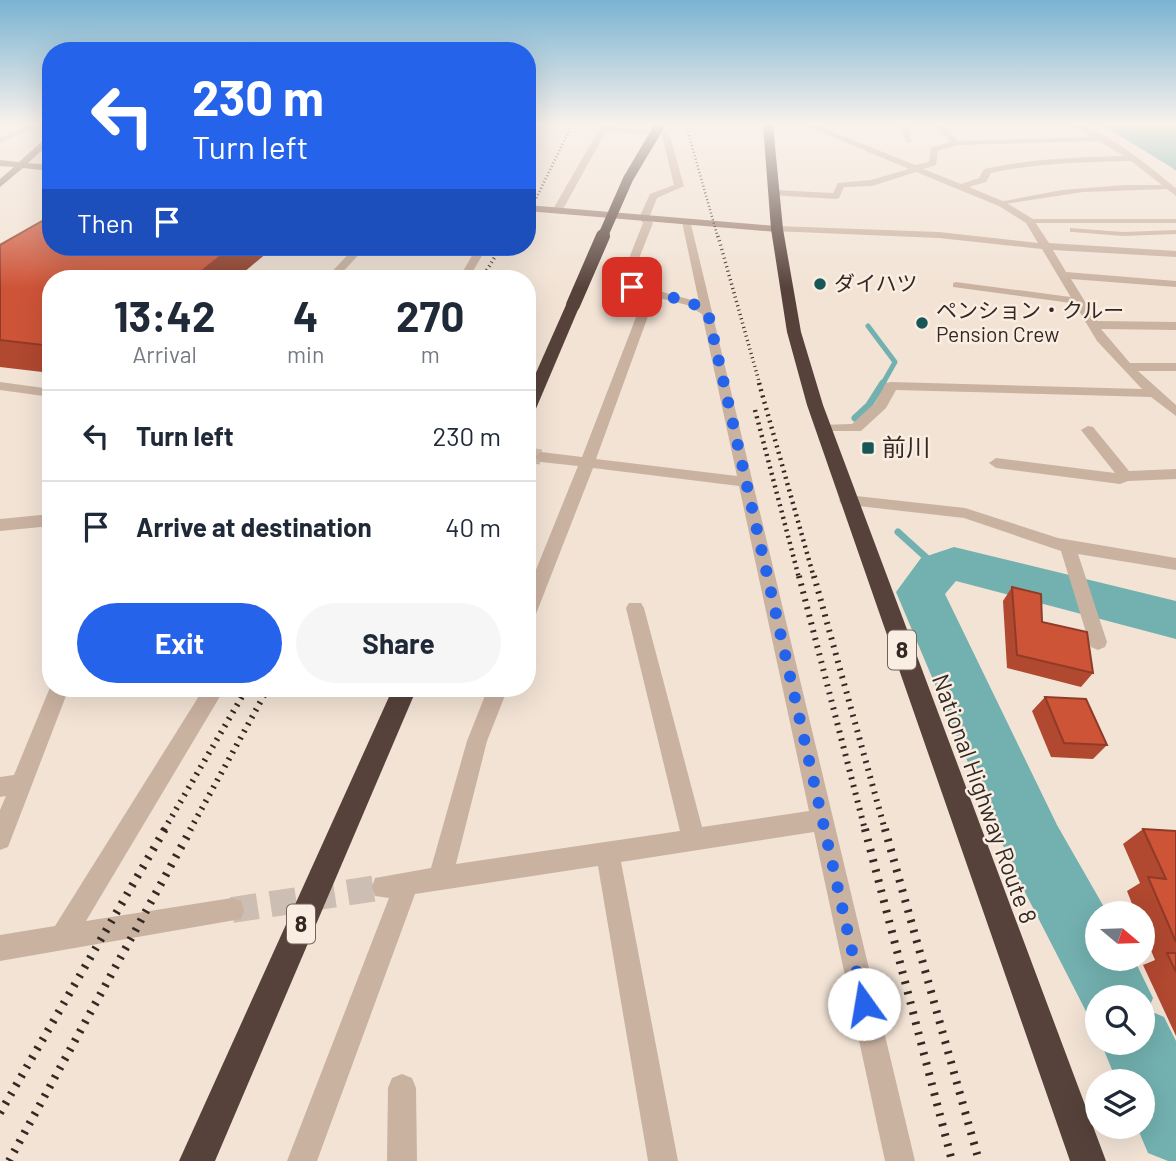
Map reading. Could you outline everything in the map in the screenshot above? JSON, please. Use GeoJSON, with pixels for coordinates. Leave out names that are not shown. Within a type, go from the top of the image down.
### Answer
{"type":"FeatureCollection","features":[{"type":"Feature","properties":{"kind":"highway"},"geometry":{"type":"LineString","coordinates":[[536,390],[628,179]]}},
{"type":"Feature","properties":{"kind":"highway","name":"National Highway Route 8"},"geometry":{"type":"LineString","coordinates":[[773,179],[777,229],[794,332],[823,428],[1088,1161]]}},
{"type":"Feature","properties":{"kind":"highway","name":"8"},"geometry":{"type":"LineString","coordinates":[[197,1161],[401,697]]}},
{"type":"Feature","properties":{"kind":"street"},"geometry":{"type":"LineString","coordinates":[[557,211],[575,179]]}},
{"type":"Feature","properties":{"kind":"street"},"geometry":{"type":"LineString","coordinates":[[644,218],[653,196],[679,186],[677,179]]}},
{"type":"Feature","properties":{"kind":"street"},"geometry":{"type":"LineString","coordinates":[[774,193],[836,196],[841,185],[872,183],[884,179]]}},
{"type":"Feature","properties":{"kind":"street"},"geometry":{"type":"LineString","coordinates":[[942,179],[998,203],[1033,225],[1048,246],[1092,325],[1126,367],[1176,412]]}},
{"type":"Feature","properties":{"kind":"street"},"geometry":{"type":"LineString","coordinates":[[962,187],[983,179]]}},
{"type":"Feature","properties":{"kind":"street"},"geometry":{"type":"LineString","coordinates":[[536,209],[777,229],[926,234],[1048,246],[1176,254]]}},
{"type":"Feature","properties":{"kind":"street"},"geometry":{"type":"LineString","coordinates":[[644,218],[648,223],[627,276],[632,287],[650,295],[688,301],[708,313]]}},
{"type":"Feature","properties":{"kind":"street"},"geometry":{"type":"LineString","coordinates":[[687,222],[900,1161]]}},
{"type":"Feature","properties":{"kind":"street"},"geometry":{"type":"LineString","coordinates":[[339,270],[352,256]]}},
{"type":"Feature","properties":{"kind":"street"},"geometry":{"type":"LineString","coordinates":[[1063,275],[1176,284]]}},
{"type":"Feature","properties":{"kind":"street"},"geometry":{"type":"LineString","coordinates":[[536,591],[586,462],[619,388],[650,295]]}},
{"type":"Feature","properties":{"kind":"street"},"geometry":{"type":"LineString","coordinates":[[1092,325],[1176,326]]}},
{"type":"Feature","properties":{"kind":"street"},"geometry":{"type":"LineString","coordinates":[[1126,367],[1176,367]]}},
{"type":"Feature","properties":{"kind":"street"},"geometry":{"type":"LineString","coordinates":[[0,386],[42,392]]}},
{"type":"Feature","properties":{"kind":"street"},"geometry":{"type":"LineString","coordinates":[[823,428],[856,428],[881,405],[891,386],[1176,395]]}},
{"type":"Feature","properties":{"kind":"street"},"geometry":{"type":"LineString","coordinates":[[1087,430],[1125,476]]}},
{"type":"Feature","properties":{"kind":"street"},"geometry":{"type":"LineString","coordinates":[[541,457],[747,482]]}},
{"type":"Feature","properties":{"kind":"street"},"geometry":{"type":"LineString","coordinates":[[996,463],[1119,479],[1125,476],[1176,474]]}},
{"type":"Feature","properties":{"kind":"street"},"geometry":{"type":"LineString","coordinates":[[848,500],[965,513],[1068,546],[1176,564]]}},
{"type":"Feature","properties":{"kind":"street"},"geometry":{"type":"LineString","coordinates":[[0,525],[42,521]]}},
{"type":"Feature","properties":{"kind":"street"},"geometry":{"type":"LineString","coordinates":[[1068,546],[1098,642]]}},
{"type":"Feature","properties":{"kind":"street"},"geometry":{"type":"LineString","coordinates":[[635,608],[694,839]]}},
{"type":"Feature","properties":{"kind":"street"},"geometry":{"type":"LineString","coordinates":[[0,839],[11,786],[55,697]]}},
{"type":"Feature","properties":{"kind":"street"},"geometry":{"type":"LineString","coordinates":[[62,938],[209,697]]}},
{"type":"Feature","properties":{"kind":"street"},"geometry":{"type":"LineString","coordinates":[[440,878],[477,741],[494,697]]}},
{"type":"Feature","properties":{"kind":"street"},"geometry":{"type":"LineString","coordinates":[[302,1161],[395,885],[823,820]]}},
{"type":"Feature","properties":{"kind":"street"},"geometry":{"type":"LineString","coordinates":[[608,853],[663,1161]]}},
{"type":"Feature","properties":{"kind":"street"},"geometry":{"type":"LineString","coordinates":[[0,948],[232,910]]}},
{"type":"Feature","properties":{"kind":"street"},"geometry":{"type":"LineString","coordinates":[[402,1088],[402,1161]]}},
{"type":"Feature","properties":{"kind":"lane"},"geometry":{"type":"LineString","coordinates":[[998,203],[1078,189],[1135,186],[1172,190]]}},
{"type":"Feature","properties":{"kind":"lane"},"geometry":{"type":"LineString","coordinates":[[1033,225],[1176,221]]}},
{"type":"Feature","properties":{"kind":"lane"},"geometry":{"type":"LineString","coordinates":[[1033,225],[1123,234],[1176,232]]}},
{"type":"Feature","properties":{"kind":"lane"},"geometry":{"type":"LineString","coordinates":[[956,285],[1078,301]]}},
{"type":"Feature","properties":{"kind":"building"},"geometry":{"type":"Polygon","coordinates":[[[42,221],[42,256],[221,256],[203,270],[42,270],[42,345],[0,340],[0,245],[42,221]]]}},
{"type":"Feature","properties":{"kind":"building"},"geometry":{"type":"Polygon","coordinates":[[[1012,587],[1041,594],[1042,622],[1087,632],[1093,673],[1017,655],[1012,587]]]}},
{"type":"Feature","properties":{"kind":"building"},"geometry":{"type":"Polygon","coordinates":[[[1045,697],[1086,699],[1107,745],[1064,743],[1045,697]]]}},
{"type":"Feature","properties":{"kind":"building"},"geometry":{"type":"Polygon","coordinates":[[[1143,829],[1176,831],[1176,942],[1148,877],[1166,879],[1143,829]]]}},
{"type":"Feature","properties":{"kind":"building"},"geometry":{"type":"Polygon","coordinates":[[[1167,953],[1176,953],[1176,972],[1167,953]]]}},
{"type":"Feature","properties":{"kind":"waterway"},"geometry":{"type":"LineString","coordinates":[[868,326],[895,362],[882,385]]}},
{"type":"Feature","properties":{"kind":"waterway"},"geometry":{"type":"LineString","coordinates":[[855,418],[869,405],[883,383]]}},
{"type":"Feature","properties":{"kind":"waterway"},"geometry":{"type":"LineString","coordinates":[[898,532],[930,561],[944,567]]}},
{"type":"Feature","properties":{"kind":"waterway","name":"前川"},"geometry":{"type":"LineString","coordinates":[[1110,985],[1035,847],[920,592],[937,570],[954,564],[1176,620]]}},
{"type":"Feature","properties":{"kind":"waterway","name":"前川"},"geometry":{"type":"LineString","coordinates":[[1144,1055],[1176,1125]]}},
{"type":"Feature","properties":{"kind":"tunnel"},"geometry":{"type":"LineString","coordinates":[[536,456],[541,457]]}},
{"type":"Feature","properties":{"kind":"tunnel"},"geometry":{"type":"LineString","coordinates":[[232,910],[384,887]]}},
{"type":"Feature","properties":{"kind":"railway"},"geometry":{"type":"LineString","coordinates":[[536,199],[545,179]]}},
{"type":"Feature","properties":{"kind":"railway"},"geometry":{"type":"LineString","coordinates":[[701,179],[718,238]]}},
{"type":"Feature","properties":{"kind":"railway"},"geometry":{"type":"LineString","coordinates":[[718,236],[760,385]]}},
{"type":"Feature","properties":{"kind":"railway"},"geometry":{"type":"LineString","coordinates":[[487,270],[495,256]]}},
{"type":"Feature","properties":{"kind":"railway"},"geometry":{"type":"LineString","coordinates":[[759,383],[814,578]]}},
{"type":"Feature","properties":{"kind":"railway"},"geometry":{"type":"LineString","coordinates":[[755,410],[799,578]]}},
{"type":"Feature","properties":{"kind":"railway"},"geometry":{"type":"LineString","coordinates":[[799,576],[865,830]]}},
{"type":"Feature","properties":{"kind":"railway"},"geometry":{"type":"LineString","coordinates":[[814,576],[885,830]]}},
{"type":"Feature","properties":{"kind":"railway"},"geometry":{"type":"LineString","coordinates":[[164,830],[242,697]]}},
{"type":"Feature","properties":{"kind":"railway"},"geometry":{"type":"LineString","coordinates":[[190,830],[263,697]]}},
{"type":"Feature","properties":{"kind":"railway"},"geometry":{"type":"LineString","coordinates":[[0,1113],[165,829]]}},
{"type":"Feature","properties":{"kind":"railway"},"geometry":{"type":"LineString","coordinates":[[9,1161],[191,829]]}},
{"type":"Feature","properties":{"kind":"railway"},"geometry":{"type":"LineString","coordinates":[[865,829],[952,1161]]}},
{"type":"Feature","properties":{"kind":"railway"},"geometry":{"type":"LineString","coordinates":[[885,829],[979,1161]]}},
{"type":"Feature","properties":{"kind":"place","name":"ダイハツ"},"geometry":{"type":"Point","coordinates":[820,284]}},
{"type":"Feature","properties":{"kind":"place","name":"ペンション・クルー Pension Crew"},"geometry":{"type":"Point","coordinates":[922,323]}},
{"type":"Feature","properties":{"kind":"place","name":"前川"},"geometry":{"type":"Point","coordinates":[868,448]}},
{"type":"Feature","properties":{"kind":"route"},"geometry":{"type":"LineString","coordinates":[[632,287],[650,295],[688,301],[708,313],[864,1004]]}}]}
